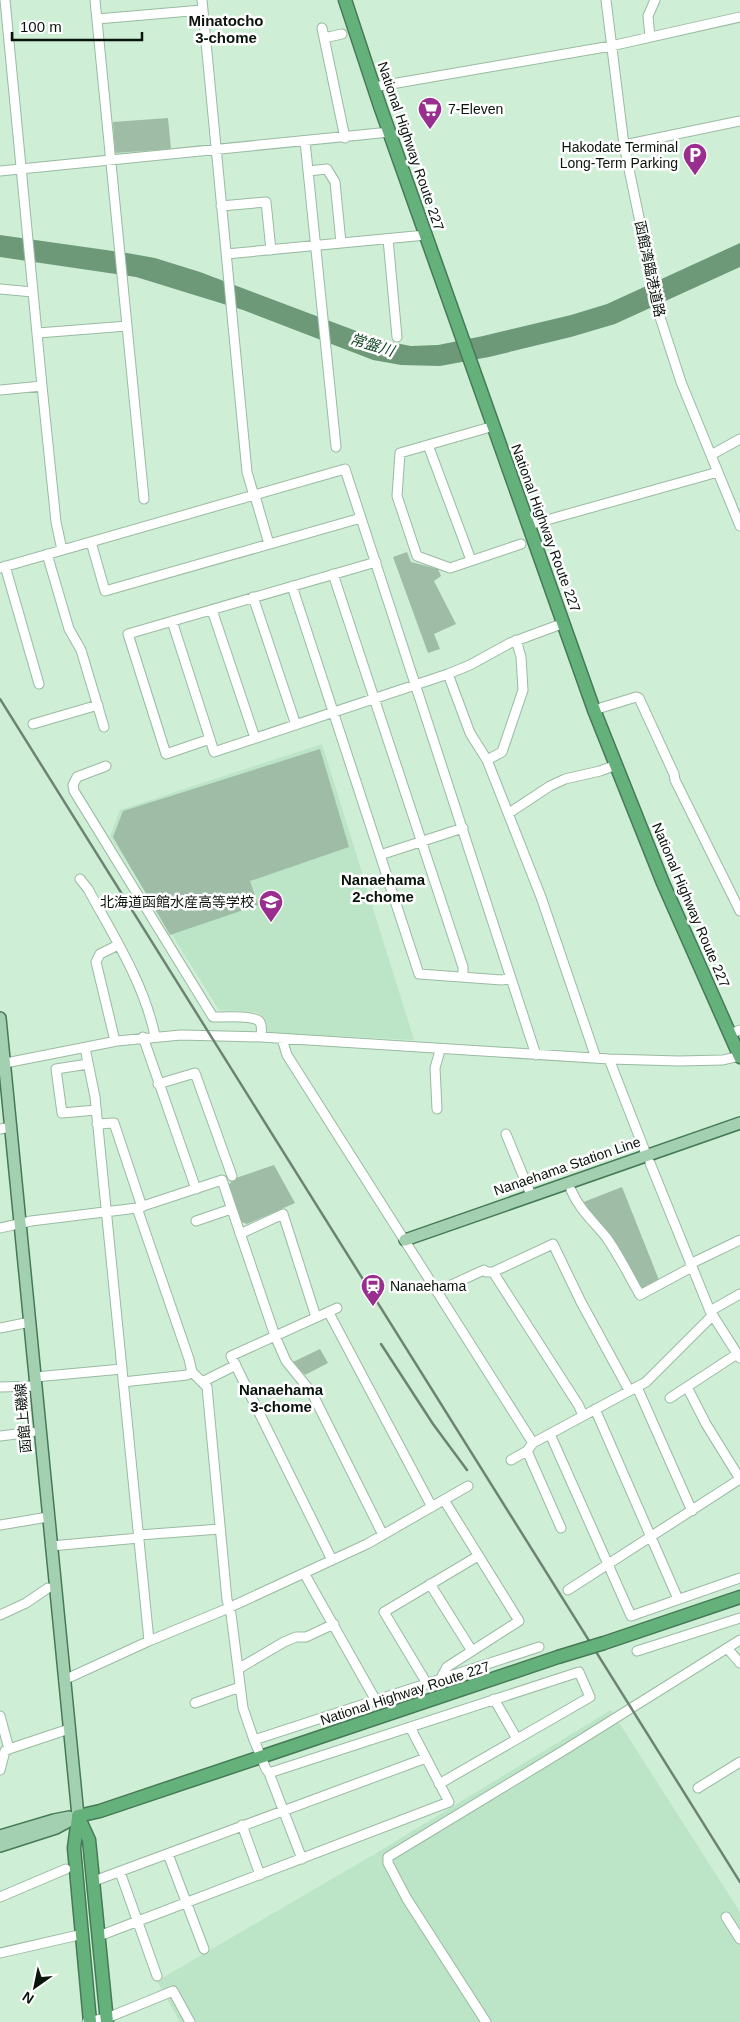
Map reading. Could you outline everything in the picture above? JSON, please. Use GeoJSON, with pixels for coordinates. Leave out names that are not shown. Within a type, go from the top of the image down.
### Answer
{"type":"FeatureCollection","features":[{"type":"Feature","properties":{"kind":"highway","name":"National Highway Route 227"},"geometry":{"type":"LineString","coordinates":[[345,0],[594,710],[663,883],[735,1032],[740,1056]]}},
{"type":"Feature","properties":{"kind":"highway","name":"National Highway Route 227"},"geometry":{"type":"LineString","coordinates":[[78,1816],[100,1811],[740,1597]]}},
{"type":"Feature","properties":{"kind":"highway"},"geometry":{"type":"LineString","coordinates":[[78,1816],[89,1840],[107,2020]]}},
{"type":"Feature","properties":{"kind":"highway"},"geometry":{"type":"LineString","coordinates":[[78,1816],[74,1848],[83,1934],[89,2022]]}},
{"type":"Feature","properties":{"kind":"main road","name":"函館上磯線"},"geometry":{"type":"LineString","coordinates":[[0,1018],[5,1128],[20,1224],[78,1816]]}},
{"type":"Feature","properties":{"kind":"main road","name":"Nanaehama Station Line"},"geometry":{"type":"LineString","coordinates":[[405,1240],[531,1195],[648,1158],[740,1123]]}},
{"type":"Feature","properties":{"kind":"main road"},"geometry":{"type":"LineString","coordinates":[[0,1836],[54,1820],[78,1816]]}},
{"type":"Feature","properties":{"kind":"main road"},"geometry":{"type":"LineString","coordinates":[[0,1846],[56,1828],[78,1816]]}},
{"type":"Feature","properties":{"kind":"street"},"geometry":{"type":"LineString","coordinates":[[5,0],[56,522],[62,550]]}},
{"type":"Feature","properties":{"kind":"street"},"geometry":{"type":"LineString","coordinates":[[95,0],[144,499]]}},
{"type":"Feature","properties":{"kind":"street"},"geometry":{"type":"LineString","coordinates":[[202,0],[247,472],[269,544]]}},
{"type":"Feature","properties":{"kind":"street","name":"函館湾臨港道路"},"geometry":{"type":"LineString","coordinates":[[606,0],[624,145],[660,314],[681,382],[740,526]]}},
{"type":"Feature","properties":{"kind":"street"},"geometry":{"type":"LineString","coordinates":[[650,37],[648,16],[655,0]]}},
{"type":"Feature","properties":{"kind":"street"},"geometry":{"type":"LineString","coordinates":[[97,19],[202,10]]}},
{"type":"Feature","properties":{"kind":"street"},"geometry":{"type":"LineString","coordinates":[[374,87],[611,46],[740,17]]}},
{"type":"Feature","properties":{"kind":"street"},"geometry":{"type":"LineString","coordinates":[[322,28],[345,138]]}},
{"type":"Feature","properties":{"kind":"street"},"geometry":{"type":"LineString","coordinates":[[324,38],[342,34]]}},
{"type":"Feature","properties":{"kind":"street"},"geometry":{"type":"LineString","coordinates":[[624,145],[740,121]]}},
{"type":"Feature","properties":{"kind":"street"},"geometry":{"type":"LineString","coordinates":[[0,171],[390,132]]}},
{"type":"Feature","properties":{"kind":"street"},"geometry":{"type":"LineString","coordinates":[[305,141],[336,447]]}},
{"type":"Feature","properties":{"kind":"street"},"geometry":{"type":"LineString","coordinates":[[308,171],[327,169],[336,182],[341,243]]}},
{"type":"Feature","properties":{"kind":"street"},"geometry":{"type":"LineString","coordinates":[[221,206],[266,202],[271,250]]}},
{"type":"Feature","properties":{"kind":"street"},"geometry":{"type":"LineString","coordinates":[[226,254],[426,234]]}},
{"type":"Feature","properties":{"kind":"street"},"geometry":{"type":"LineString","coordinates":[[388,238],[397,337]]}},
{"type":"Feature","properties":{"kind":"street"},"geometry":{"type":"LineString","coordinates":[[0,289],[33,292]]}},
{"type":"Feature","properties":{"kind":"street"},"geometry":{"type":"LineString","coordinates":[[38,333],[127,326]]}},
{"type":"Feature","properties":{"kind":"street"},"geometry":{"type":"LineString","coordinates":[[0,390],[42,386]]}},
{"type":"Feature","properties":{"kind":"street"},"geometry":{"type":"LineString","coordinates":[[494,426],[400,453],[397,496],[417,556],[450,568],[521,544]]}},
{"type":"Feature","properties":{"kind":"street"},"geometry":{"type":"LineString","coordinates":[[711,455],[740,439]]}},
{"type":"Feature","properties":{"kind":"street"},"geometry":{"type":"LineString","coordinates":[[428,445],[471,560]]}},
{"type":"Feature","properties":{"kind":"street"},"geometry":{"type":"LineString","coordinates":[[38,684],[3,567],[345,469],[536,1055]]}},
{"type":"Feature","properties":{"kind":"street"},"geometry":{"type":"LineString","coordinates":[[529,525],[718,472]]}},
{"type":"Feature","properties":{"kind":"street"},"geometry":{"type":"LineString","coordinates":[[91,542],[104,591],[362,518]]}},
{"type":"Feature","properties":{"kind":"street"},"geometry":{"type":"LineString","coordinates":[[47,554],[69,629],[81,650],[104,727]]}},
{"type":"Feature","properties":{"kind":"street"},"geometry":{"type":"LineString","coordinates":[[210,739],[166,754],[128,634],[376,562]]}},
{"type":"Feature","properties":{"kind":"street"},"geometry":{"type":"LineString","coordinates":[[334,574],[463,967],[463,977]]}},
{"type":"Feature","properties":{"kind":"street"},"geometry":{"type":"LineString","coordinates":[[292,586],[419,974],[502,980],[511,978]]}},
{"type":"Feature","properties":{"kind":"street"},"geometry":{"type":"LineString","coordinates":[[253,598],[296,725]]}},
{"type":"Feature","properties":{"kind":"street"},"geometry":{"type":"LineString","coordinates":[[212,610],[255,738]]}},
{"type":"Feature","properties":{"kind":"street"},"geometry":{"type":"LineString","coordinates":[[172,621],[214,752],[448,674],[470,665],[516,640],[564,622]]}},
{"type":"Feature","properties":{"kind":"street"},"geometry":{"type":"LineString","coordinates":[[487,760],[502,752],[524,690],[521,657],[516,640]]}},
{"type":"Feature","properties":{"kind":"street"},"geometry":{"type":"LineString","coordinates":[[448,674],[470,733],[487,760],[509,813],[541,897],[596,1058]]}},
{"type":"Feature","properties":{"kind":"street"},"geometry":{"type":"LineString","coordinates":[[594,710],[636,697],[640,698],[667,757],[675,780],[740,912]]}},
{"type":"Feature","properties":{"kind":"street"},"geometry":{"type":"LineString","coordinates":[[33,724],[98,705]]}},
{"type":"Feature","properties":{"kind":"street"},"geometry":{"type":"LineString","coordinates":[[509,813],[550,786],[565,779],[600,771],[616,765]]}},
{"type":"Feature","properties":{"kind":"street"},"geometry":{"type":"LineString","coordinates":[[106,766],[77,777],[73,785],[74,791],[213,1017],[252,1018],[259,1021],[261,1025],[261,1037]]}},
{"type":"Feature","properties":{"kind":"street"},"geometry":{"type":"LineString","coordinates":[[380,855],[463,828]]}},
{"type":"Feature","properties":{"kind":"street"},"geometry":{"type":"LineString","coordinates":[[80,879],[118,945],[147,1003],[155,1036]]}},
{"type":"Feature","properties":{"kind":"street"},"geometry":{"type":"LineString","coordinates":[[116,1041],[96,962],[100,954],[118,945]]}},
{"type":"Feature","properties":{"kind":"street"},"geometry":{"type":"LineString","coordinates":[[2,1063],[116,1041],[143,1037],[181,1035],[261,1037],[609,1059],[723,1060],[740,1056]]}},
{"type":"Feature","properties":{"kind":"street"},"geometry":{"type":"LineString","coordinates":[[143,1037],[196,1189]]}},
{"type":"Feature","properties":{"kind":"street"},"geometry":{"type":"LineString","coordinates":[[282,1039],[286,1055],[533,1443]]}},
{"type":"Feature","properties":{"kind":"street"},"geometry":{"type":"LineString","coordinates":[[85,1048],[96,1110],[149,1641]]}},
{"type":"Feature","properties":{"kind":"street"},"geometry":{"type":"LineString","coordinates":[[437,1109],[434,1068],[439,1054]]}},
{"type":"Feature","properties":{"kind":"street"},"geometry":{"type":"LineString","coordinates":[[609,1059],[691,1266],[712,1313],[739,1356],[670,1398]]}},
{"type":"Feature","properties":{"kind":"street"},"geometry":{"type":"LineString","coordinates":[[88,1064],[56,1069],[62,1113],[96,1110]]}},
{"type":"Feature","properties":{"kind":"street"},"geometry":{"type":"LineString","coordinates":[[158,1084],[195,1073],[232,1176]]}},
{"type":"Feature","properties":{"kind":"street"},"geometry":{"type":"LineString","coordinates":[[97,1124],[114,1123],[192,1372],[207,1387],[220,1529],[243,1708],[302,1859]]}},
{"type":"Feature","properties":{"kind":"street"},"geometry":{"type":"LineString","coordinates":[[506,1134],[531,1195]]}},
{"type":"Feature","properties":{"kind":"street"},"geometry":{"type":"LineString","coordinates":[[0,1228],[31,1221],[139,1207],[222,1180],[275,1336],[286,1361],[312,1392],[383,1535]]}},
{"type":"Feature","properties":{"kind":"street"},"geometry":{"type":"LineString","coordinates":[[572,1190],[584,1213],[606,1237],[640,1296],[740,1240]]}},
{"type":"Feature","properties":{"kind":"street"},"geometry":{"type":"LineString","coordinates":[[196,1221],[231,1209]]}},
{"type":"Feature","properties":{"kind":"street"},"geometry":{"type":"LineString","coordinates":[[240,1234],[283,1214],[316,1317]]}},
{"type":"Feature","properties":{"kind":"street"},"geometry":{"type":"LineString","coordinates":[[438,1291],[484,1270],[493,1272],[554,1244],[581,1302],[633,1389],[692,1511]]}},
{"type":"Feature","properties":{"kind":"street"},"geometry":{"type":"LineString","coordinates":[[493,1272],[579,1406],[583,1416]]}},
{"type":"Feature","properties":{"kind":"street"},"geometry":{"type":"LineString","coordinates":[[511,1460],[527,1451],[533,1443],[651,1378],[712,1313],[740,1294]]}},
{"type":"Feature","properties":{"kind":"street"},"geometry":{"type":"LineString","coordinates":[[332,1560],[232,1356],[337,1308]]}},
{"type":"Feature","properties":{"kind":"street"},"geometry":{"type":"LineString","coordinates":[[328,1313],[432,1507]]}},
{"type":"Feature","properties":{"kind":"street"},"geometry":{"type":"LineString","coordinates":[[0,1328],[30,1322]]}},
{"type":"Feature","properties":{"kind":"street"},"geometry":{"type":"LineString","coordinates":[[202,1382],[206,1378],[236,1364]]}},
{"type":"Feature","properties":{"kind":"street"},"geometry":{"type":"LineString","coordinates":[[0,1386],[122,1369]]}},
{"type":"Feature","properties":{"kind":"street"},"geometry":{"type":"LineString","coordinates":[[123,1382],[187,1375],[192,1372]]}},
{"type":"Feature","properties":{"kind":"street"},"geometry":{"type":"LineString","coordinates":[[568,1590],[739,1481],[687,1387]]}},
{"type":"Feature","properties":{"kind":"street"},"geometry":{"type":"LineString","coordinates":[[595,1409],[678,1599]]}},
{"type":"Feature","properties":{"kind":"street"},"geometry":{"type":"LineString","coordinates":[[0,1436],[32,1432]]}},
{"type":"Feature","properties":{"kind":"street"},"geometry":{"type":"LineString","coordinates":[[550,1434],[631,1616],[740,1578]]}},
{"type":"Feature","properties":{"kind":"street"},"geometry":{"type":"LineString","coordinates":[[527,1451],[561,1528]]}},
{"type":"Feature","properties":{"kind":"street"},"geometry":{"type":"LineString","coordinates":[[64,1680],[332,1560],[383,1535],[468,1486]]}},
{"type":"Feature","properties":{"kind":"street"},"geometry":{"type":"LineString","coordinates":[[441,1678],[447,1667],[519,1621],[444,1500]]}},
{"type":"Feature","properties":{"kind":"street"},"geometry":{"type":"LineString","coordinates":[[0,1525],[48,1516]]}},
{"type":"Feature","properties":{"kind":"street"},"geometry":{"type":"LineString","coordinates":[[51,1546],[220,1529]]}},
{"type":"Feature","properties":{"kind":"street"},"geometry":{"type":"LineString","coordinates":[[426,1682],[384,1612],[478,1556]]}},
{"type":"Feature","properties":{"kind":"street"},"geometry":{"type":"LineString","coordinates":[[304,1573],[375,1700]]}},
{"type":"Feature","properties":{"kind":"street"},"geometry":{"type":"LineString","coordinates":[[430,1584],[472,1651]]}},
{"type":"Feature","properties":{"kind":"street"},"geometry":{"type":"LineString","coordinates":[[0,1615],[26,1603],[48,1588]]}},
{"type":"Feature","properties":{"kind":"street"},"geometry":{"type":"LineString","coordinates":[[637,1651],[740,1618]]}},
{"type":"Feature","properties":{"kind":"street"},"geometry":{"type":"LineString","coordinates":[[238,1669],[284,1642],[296,1637],[306,1637],[334,1624]]}},
{"type":"Feature","properties":{"kind":"street"},"geometry":{"type":"LineString","coordinates":[[486,2022],[407,1899],[388,1863],[388,1857],[740,1640]]}},
{"type":"Feature","properties":{"kind":"street"},"geometry":{"type":"LineString","coordinates":[[254,1740],[540,1646]]}},
{"type":"Feature","properties":{"kind":"street"},"geometry":{"type":"LineString","coordinates":[[728,1648],[740,1663]]}},
{"type":"Feature","properties":{"kind":"street"},"geometry":{"type":"LineString","coordinates":[[269,1773],[579,1672],[590,1697],[440,1784]]}},
{"type":"Feature","properties":{"kind":"street"},"geometry":{"type":"LineString","coordinates":[[195,1704],[240,1687]]}},
{"type":"Feature","properties":{"kind":"street"},"geometry":{"type":"LineString","coordinates":[[494,1699],[517,1739]]}},
{"type":"Feature","properties":{"kind":"street"},"geometry":{"type":"LineString","coordinates":[[0,1718],[9,1749]]}},
{"type":"Feature","properties":{"kind":"street"},"geometry":{"type":"LineString","coordinates":[[99,1936],[187,1904],[449,1802],[410,1727]]}},
{"type":"Feature","properties":{"kind":"street"},"geometry":{"type":"LineString","coordinates":[[0,1770],[5,1751],[69,1729]]}},
{"type":"Feature","properties":{"kind":"street"},"geometry":{"type":"LineString","coordinates":[[94,1881],[426,1758]]}},
{"type":"Feature","properties":{"kind":"street"},"geometry":{"type":"LineString","coordinates":[[698,1788],[740,1762]]}},
{"type":"Feature","properties":{"kind":"street"},"geometry":{"type":"LineString","coordinates":[[242,1825],[260,1875]]}},
{"type":"Feature","properties":{"kind":"street"},"geometry":{"type":"LineString","coordinates":[[168,1854],[204,1949]]}},
{"type":"Feature","properties":{"kind":"street"},"geometry":{"type":"LineString","coordinates":[[0,1897],[66,1869]]}},
{"type":"Feature","properties":{"kind":"street"},"geometry":{"type":"LineString","coordinates":[[120,1872],[158,1976]]}},
{"type":"Feature","properties":{"kind":"street"},"geometry":{"type":"LineString","coordinates":[[726,1917],[740,1939]]}},
{"type":"Feature","properties":{"kind":"street"},"geometry":{"type":"LineString","coordinates":[[0,1952],[83,1934]]}},
{"type":"Feature","properties":{"kind":"street"},"geometry":{"type":"LineString","coordinates":[[89,2022],[107,2020],[173,1991],[190,2022]]}},
{"type":"Feature","properties":{"kind":"shaded area"},"geometry":{"type":"Polygon","coordinates":[[[168,118],[171,149],[115,153],[113,122],[168,118]]]}},
{"type":"Feature","properties":{"kind":"shaded area"},"geometry":{"type":"Polygon","coordinates":[[[407,552],[411,562],[438,569],[441,576],[434,581],[456,624],[434,634],[440,649],[428,653],[393,557],[407,552]]]}},
{"type":"Feature","properties":{"kind":"shaded area","name":"北海道函館水産高等学校"},"geometry":{"type":"Polygon","coordinates":[[[322,744],[414,1040],[268,1033],[265,1018],[256,1012],[219,1010],[110,836],[120,810],[322,744]]]}},
{"type":"Feature","properties":{"kind":"shaded area"},"geometry":{"type":"Polygon","coordinates":[[[320,749],[349,847],[250,881],[258,905],[170,935],[113,837],[123,811],[320,749]]]}},
{"type":"Feature","properties":{"kind":"shaded area"},"geometry":{"type":"Polygon","coordinates":[[[274,1165],[295,1203],[247,1224],[241,1222],[229,1185],[233,1179],[274,1165]]]}},
{"type":"Feature","properties":{"kind":"shaded area"},"geometry":{"type":"Polygon","coordinates":[[[622,1187],[659,1280],[641,1291],[581,1203],[622,1187]]]}},
{"type":"Feature","properties":{"kind":"shaded area"},"geometry":{"type":"Polygon","coordinates":[[[320,1349],[328,1363],[305,1375],[293,1362],[320,1349]]]}},
{"type":"Feature","properties":{"kind":"shaded area"},"geometry":{"type":"Polygon","coordinates":[[[611,1710],[740,1912],[740,2022],[180,2022],[157,1981],[378,1852],[611,1710]]]}},
{"type":"Feature","properties":{"kind":"water","name":"常盤川"},"geometry":{"type":"Polygon","coordinates":[[[0,235],[155,258],[200,272],[359,332],[390,342],[411,346],[438,345],[483,336],[571,315],[607,304],[740,243],[740,267],[615,324],[571,337],[489,357],[440,366],[401,365],[373,360],[243,310],[136,277],[0,257],[0,235]]]}},
{"type":"Feature","properties":{"kind":"railway"},"geometry":{"type":"LineString","coordinates":[[0,699],[740,1882]]}},
{"type":"Feature","properties":{"kind":"railway"},"geometry":{"type":"LineString","coordinates":[[381,1344],[433,1424],[467,1470]]}},
{"type":"Feature","properties":{"kind":"place","name":"7-Eleven"},"geometry":{"type":"Point","coordinates":[430,130]}},
{"type":"Feature","properties":{"kind":"place","name":"Hakodate Terminal Long-Term Parking"},"geometry":{"type":"Point","coordinates":[695,176]}},
{"type":"Feature","properties":{"kind":"place","name":"北海道函館水産高等学校"},"geometry":{"type":"Point","coordinates":[271,923]}},
{"type":"Feature","properties":{"kind":"place","name":"Nanaehama"},"geometry":{"type":"Point","coordinates":[373,1307]}},
{"type":"Feature","properties":{"kind":"district","name":"Minatocho 3-chome"},"geometry":{"type":"Point","coordinates":[226,30]}},
{"type":"Feature","properties":{"kind":"district","name":"Nanaehama 2-chome"},"geometry":{"type":"Point","coordinates":[383,888]}},
{"type":"Feature","properties":{"kind":"district","name":"Nanaehama 3-chome"},"geometry":{"type":"Point","coordinates":[281,1398]}}]}
